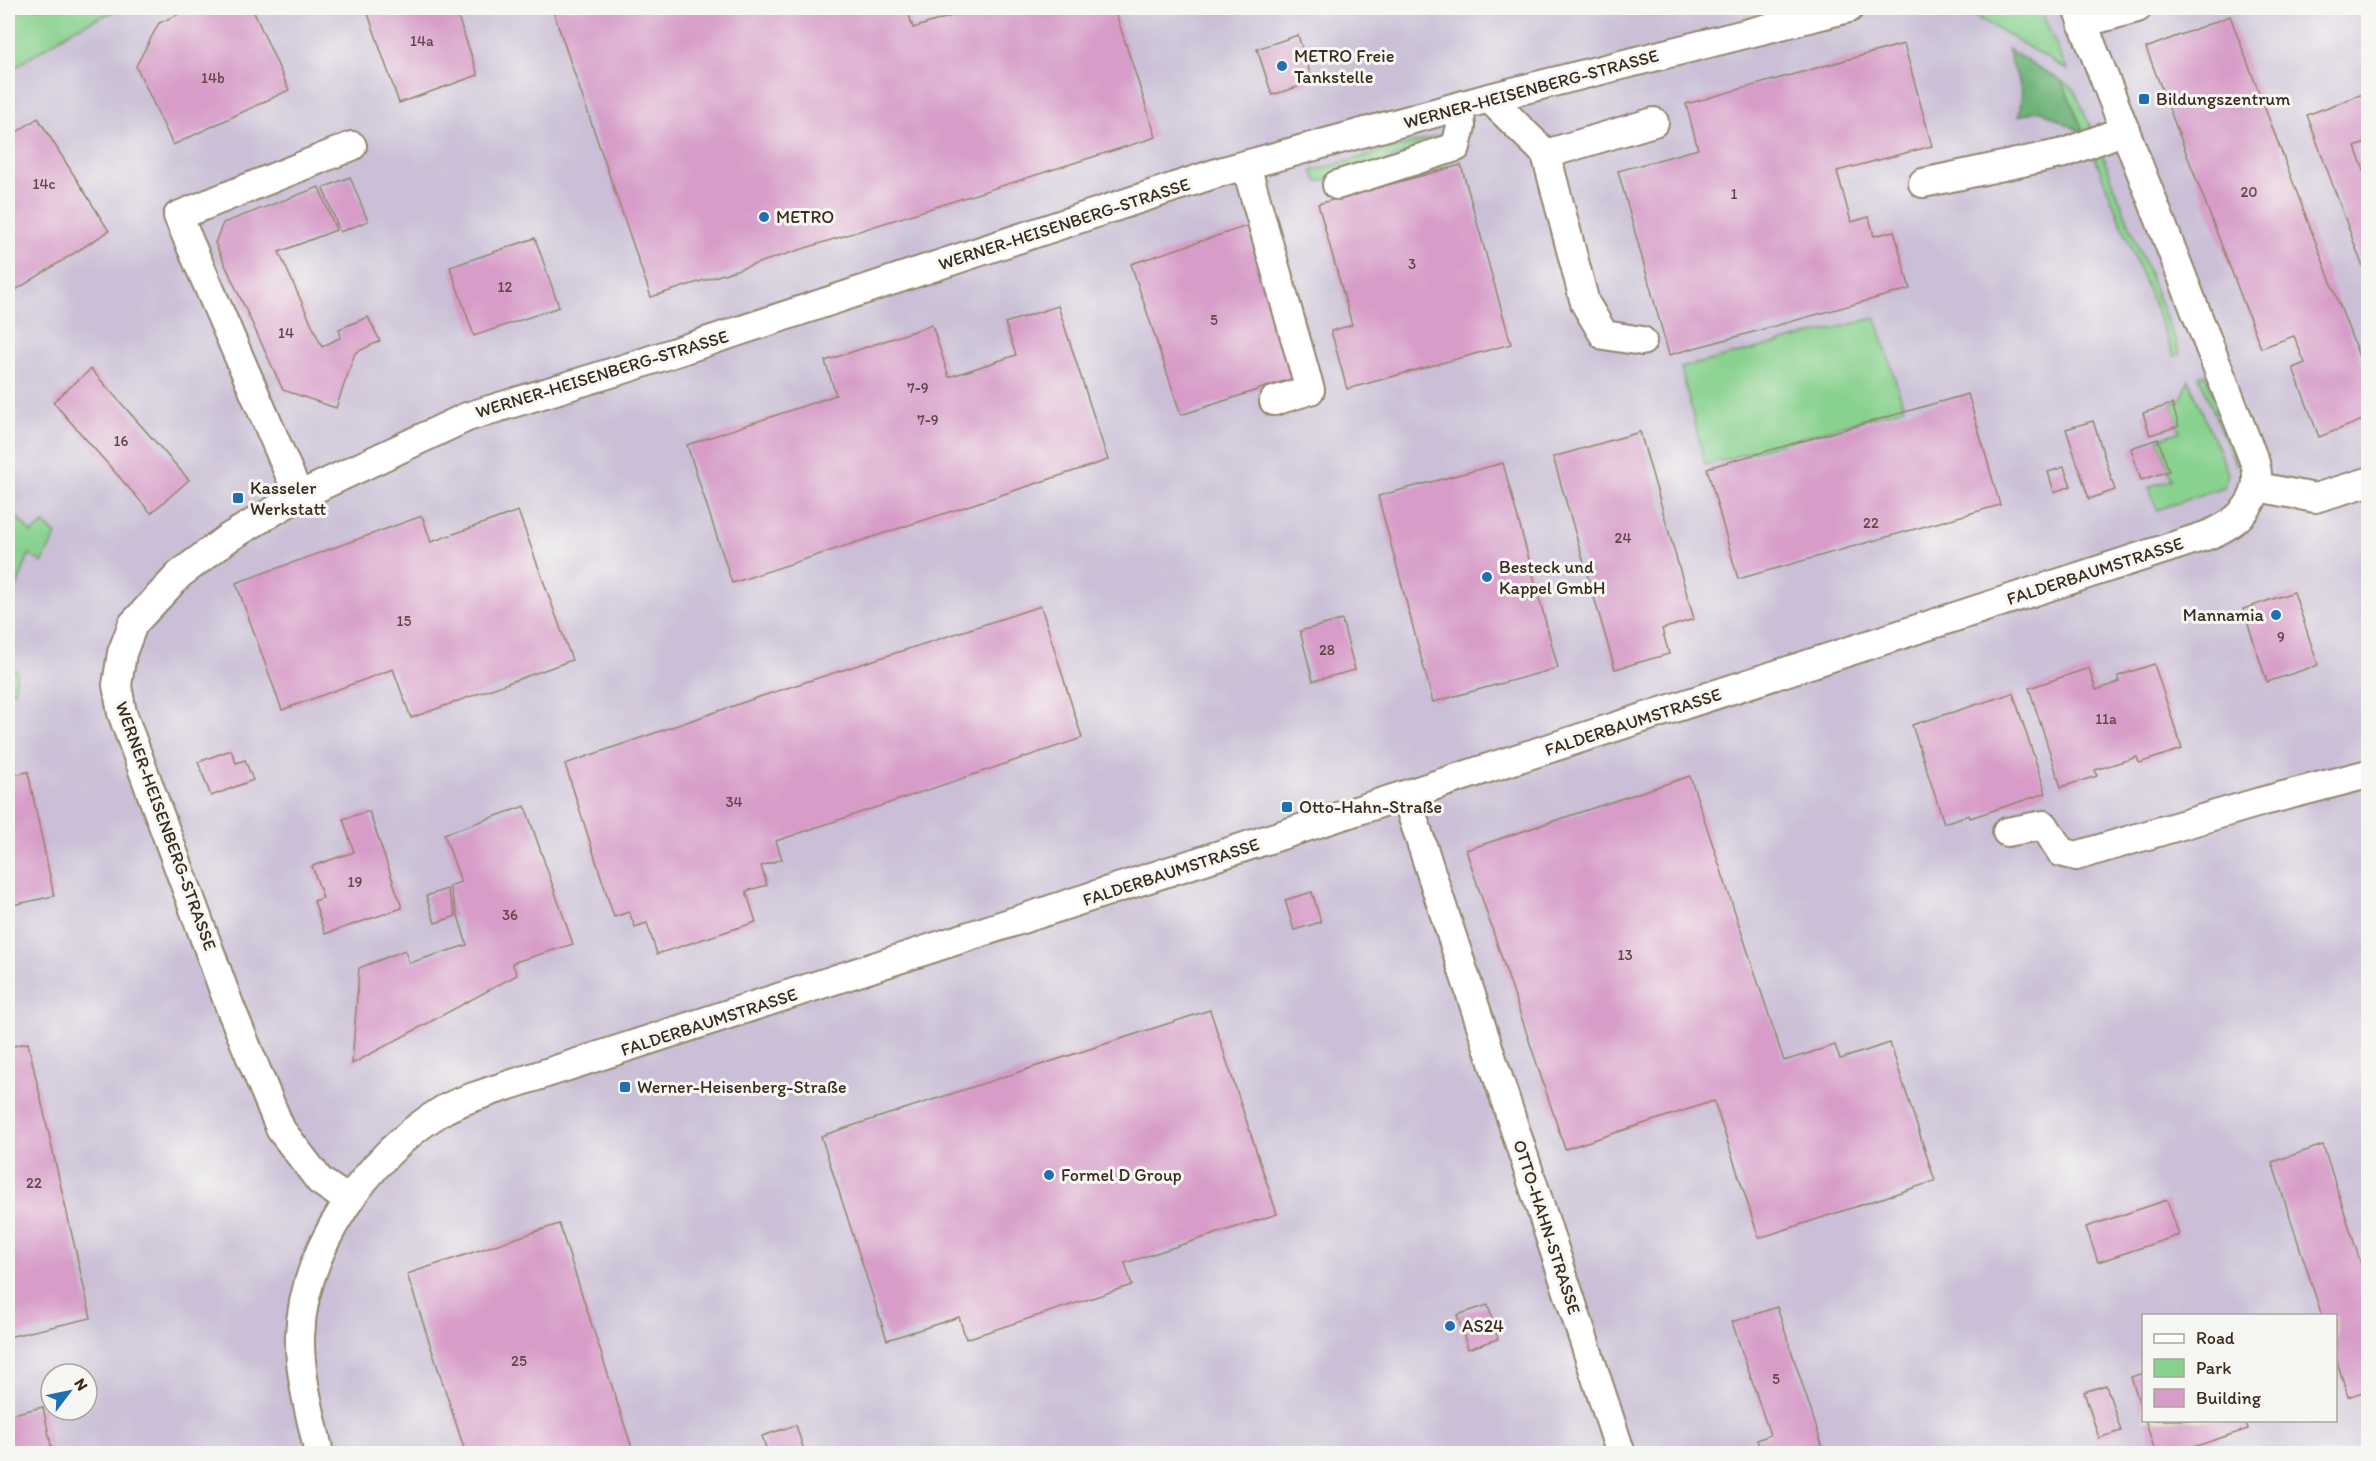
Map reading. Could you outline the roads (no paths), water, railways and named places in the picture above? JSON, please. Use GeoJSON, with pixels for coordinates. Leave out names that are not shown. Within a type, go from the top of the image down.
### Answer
{"type":"FeatureCollection","features":[{"type":"Feature","properties":{"kind":"street","name":"WERNER-HEISENBERG-STRASSE"},"geometry":{"type":"LineString","coordinates":[[348,1200],[320,1181],[281,1130],[230,1007],[122,713],[117,686],[122,653],[133,624],[173,582],[228,538],[299,496],[467,417],[627,368],[1246,165],[1792,14],[1849,8]]}},
{"type":"Feature","properties":{"kind":"street"},"geometry":{"type":"LineString","coordinates":[[2136,8],[2080,15],[2255,463],[2258,487],[2314,498],[2368,482]]}},
{"type":"Feature","properties":{"kind":"street"},"geometry":{"type":"LineString","coordinates":[[1489,98],[1546,154],[1585,303],[1604,334],[1642,341]]}},
{"type":"Feature","properties":{"kind":"street"},"geometry":{"type":"LineString","coordinates":[[1337,184],[1456,147],[1461,126],[1459,106]]}},
{"type":"Feature","properties":{"kind":"street"},"geometry":{"type":"LineString","coordinates":[[1546,154],[1654,122]]}},
{"type":"Feature","properties":{"kind":"street"},"geometry":{"type":"LineString","coordinates":[[1923,183],[2064,153],[2125,130]]}},
{"type":"Feature","properties":{"kind":"street"},"geometry":{"type":"LineString","coordinates":[[299,496],[178,216],[352,147]]}},
{"type":"Feature","properties":{"kind":"street"},"geometry":{"type":"LineString","coordinates":[[1246,165],[1310,390],[1274,401]]}},
{"type":"Feature","properties":{"kind":"street","name":"FALDERBAUMSTRASSE"},"geometry":{"type":"LineString","coordinates":[[319,1454],[303,1377],[300,1336],[312,1268],[348,1200],[404,1139],[442,1111],[491,1091],[2208,535],[2227,527],[2241,515],[2258,487]]}},
{"type":"Feature","properties":{"kind":"street"},"geometry":{"type":"LineString","coordinates":[[2007,832],[2044,825],[2061,852],[2076,856],[2260,802],[2368,774]]}},
{"type":"Feature","properties":{"kind":"street","name":"OTTO-HAHN-STRASSE"},"geometry":{"type":"LineString","coordinates":[[1406,795],[1620,1454]]}},
{"type":"Feature","properties":{"kind":"place","name":"METRO Freie Tankstelle"},"geometry":{"type":"Point","coordinates":[1282,66]}},
{"type":"Feature","properties":{"kind":"place","name":"Bildungszentrum"},"geometry":{"type":"Point","coordinates":[2144,99]}},
{"type":"Feature","properties":{"kind":"place","name":"METRO"},"geometry":{"type":"Point","coordinates":[764,217]}},
{"type":"Feature","properties":{"kind":"place","name":"Kasseler Werkstatt"},"geometry":{"type":"Point","coordinates":[238,498]}},
{"type":"Feature","properties":{"kind":"place","name":"Besteck und Kappel GmbH"},"geometry":{"type":"Point","coordinates":[1487,577]}},
{"type":"Feature","properties":{"kind":"place","name":"Mannamia"},"geometry":{"type":"Point","coordinates":[2276,615]}},
{"type":"Feature","properties":{"kind":"place","name":"Otto-Hahn-Straße"},"geometry":{"type":"Point","coordinates":[1287,807]}},
{"type":"Feature","properties":{"kind":"place","name":"Werner-Heisenberg-Straße"},"geometry":{"type":"Point","coordinates":[625,1087]}},
{"type":"Feature","properties":{"kind":"place","name":"Formel D Group"},"geometry":{"type":"Point","coordinates":[1049,1175]}},
{"type":"Feature","properties":{"kind":"place","name":"AS24"},"geometry":{"type":"Point","coordinates":[1450,1326]}}]}
